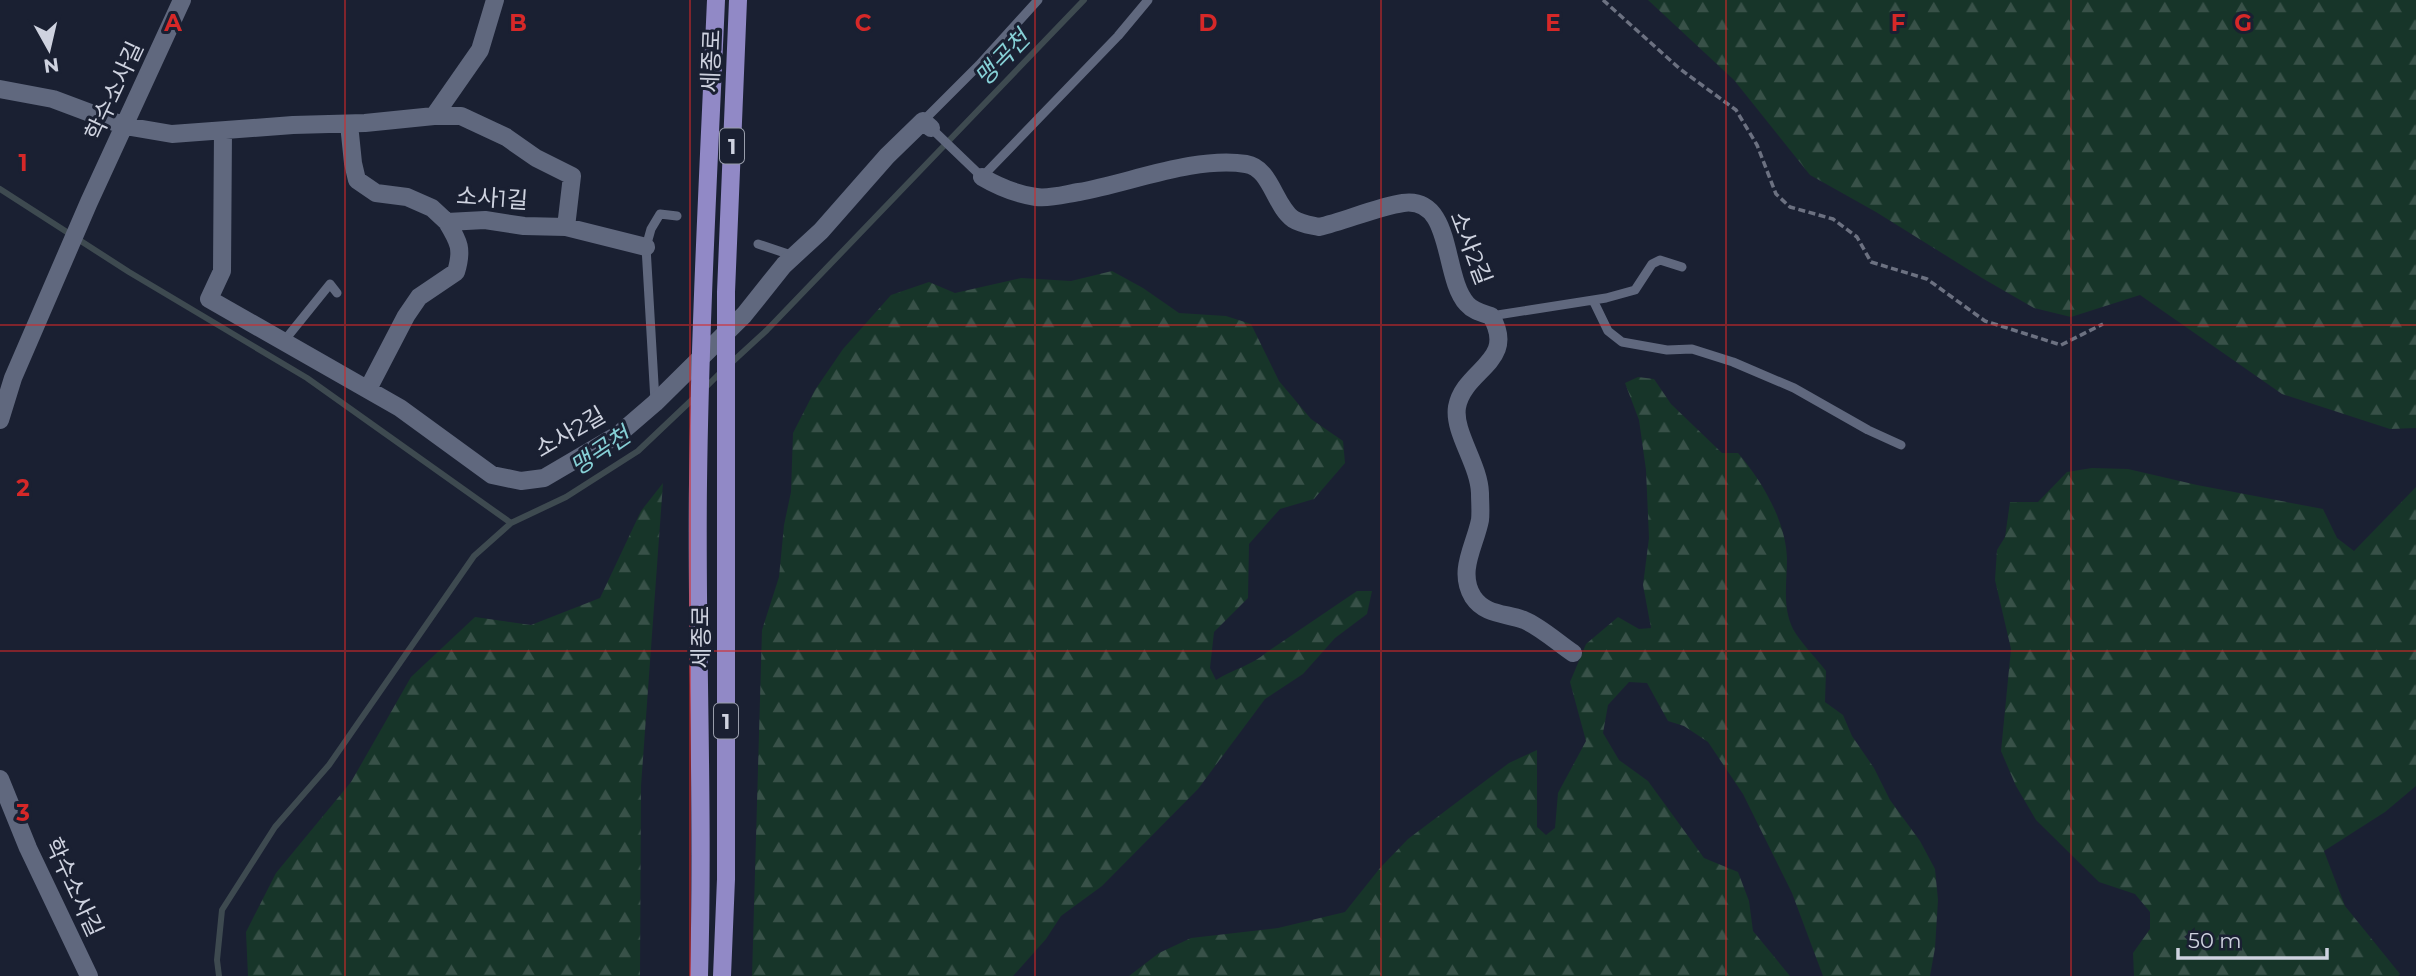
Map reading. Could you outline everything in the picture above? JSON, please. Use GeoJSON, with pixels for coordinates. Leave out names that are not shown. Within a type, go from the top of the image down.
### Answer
{"type":"FeatureCollection","features":[{"type":"Feature","properties":{"kind":"main road","name":"세종로"},"geometry":{"type":"LineString","coordinates":[[699,976],[702,873],[698,484],[703,285],[716,0]]}},
{"type":"Feature","properties":{"kind":"main road","name":"세종로"},"geometry":{"type":"LineString","coordinates":[[722,976],[726,879],[726,292],[738,0]]}},
{"type":"Feature","properties":{"kind":"street","name":"학수소사길"},"geometry":{"type":"LineString","coordinates":[[0,420],[13,378],[89,202],[182,0]]}},
{"type":"Feature","properties":{"kind":"street"},"geometry":{"type":"LineString","coordinates":[[434,116],[480,50],[495,0]]}},
{"type":"Feature","properties":{"kind":"street","name":"소사1길"},"geometry":{"type":"LineString","coordinates":[[0,89],[53,99],[125,126],[172,134],[461,116],[506,137],[536,158],[572,176],[566,227]]}},
{"type":"Feature","properties":{"kind":"street","name":"소사1길"},"geometry":{"type":"LineString","coordinates":[[349,124],[357,180],[376,193],[407,197],[432,208],[447,222],[485,219],[524,226],[566,227],[646,247]]}},
{"type":"Feature","properties":{"kind":"street","name":"소사2길"},"geometry":{"type":"LineString","coordinates":[[223,131],[222,271],[209,299],[400,408],[492,475],[521,481],[544,478],[563,467],[619,434],[655,403],[744,315],[793,256],[821,231],[887,156],[927,125]]}},
{"type":"Feature","properties":{"kind":"street","name":"소사2길"},"geometry":{"type":"LineString","coordinates":[[979,174],[1001,188],[1039,197],[1106,187],[1214,163],[1238,163],[1250,164],[1261,171],[1287,212],[1292,218],[1305,224],[1319,227],[1403,203],[1418,203],[1428,207],[1438,220],[1459,291],[1466,303],[1478,312],[1491,316],[1499,330],[1499,346],[1486,366],[1462,392],[1457,407],[1457,422],[1478,475],[1480,488],[1480,519],[1468,561],[1466,582],[1483,609],[1526,621],[1573,653]]}},
{"type":"Feature","properties":{"kind":"street"},"geometry":{"type":"LineString","coordinates":[[368,389],[406,316],[419,297],[456,272],[460,258],[459,242],[447,222]]}},
{"type":"Feature","properties":{"kind":"street","name":"학수소사길"},"geometry":{"type":"LineString","coordinates":[[0,779],[28,848],[89,976]]}},
{"type":"Feature","properties":{"kind":"lane"},"geometry":{"type":"LineString","coordinates":[[927,125],[1038,0]]}},
{"type":"Feature","properties":{"kind":"lane"},"geometry":{"type":"LineString","coordinates":[[979,174],[1118,36],[1148,0]]}},
{"type":"Feature","properties":{"kind":"lane","name":"소사2길"},"geometry":{"type":"LineString","coordinates":[[927,125],[979,174]]}},
{"type":"Feature","properties":{"kind":"lane"},"geometry":{"type":"LineString","coordinates":[[655,403],[646,247],[660,214],[677,216]]}},
{"type":"Feature","properties":{"kind":"lane"},"geometry":{"type":"LineString","coordinates":[[758,244],[793,256]]}},
{"type":"Feature","properties":{"kind":"lane"},"geometry":{"type":"LineString","coordinates":[[1491,316],[1593,300],[1635,290],[1652,264],[1660,260],[1682,267]]}},
{"type":"Feature","properties":{"kind":"lane"},"geometry":{"type":"LineString","coordinates":[[284,341],[330,284],[338,293]]}},
{"type":"Feature","properties":{"kind":"lane"},"geometry":{"type":"LineString","coordinates":[[1593,300],[1608,331],[1622,342],[1667,350],[1692,349],[1733,362],[1794,388],[1868,430],[1901,445]]}},
{"type":"Feature","properties":{"kind":"path"},"geometry":{"type":"LineString","coordinates":[[1603,0],[1680,69],[1736,110],[1758,145],[1776,194],[1790,206],[1833,219],[1857,237],[1871,262],[1927,279],[1984,321],[2061,345],[2103,324]]}},
{"type":"Feature","properties":{"kind":"green space"},"geometry":{"type":"Polygon","coordinates":[[[1648,0],[2416,0],[2416,428],[2390,429],[2282,394],[2140,295],[2071,317],[2034,308],[1810,175],[1734,80],[1648,0]]]}},
{"type":"Feature","properties":{"kind":"green space"},"geometry":{"type":"Polygon","coordinates":[[[1112,271],[1179,313],[1226,316],[1251,324],[1279,381],[1311,419],[1343,441],[1345,463],[1314,499],[1280,509],[1249,544],[1248,598],[1214,632],[1210,668],[1216,680],[1255,661],[1357,591],[1372,591],[1367,614],[1335,638],[1303,674],[1265,699],[1198,789],[1102,886],[1061,916],[1046,939],[1013,976],[752,976],[762,630],[779,577],[784,525],[791,492],[793,433],[815,390],[843,349],[891,295],[929,282],[955,293],[1021,278],[1071,281],[1112,271]]]}},
{"type":"Feature","properties":{"kind":"green space"},"geometry":{"type":"Polygon","coordinates":[[[1638,377],[1654,379],[1671,404],[1722,453],[1738,453],[1771,502],[1786,545],[1786,603],[1790,620],[1800,639],[1826,671],[1825,702],[1843,715],[1852,736],[1874,768],[1890,800],[1920,841],[1935,869],[1938,900],[1930,976],[1823,976],[1792,893],[1743,794],[1708,742],[1684,726],[1668,721],[1647,683],[1629,682],[1608,705],[1603,733],[1619,760],[1648,781],[1704,858],[1738,872],[1749,901],[1753,931],[1790,976],[1129,976],[1159,953],[1191,938],[1278,928],[1345,912],[1380,868],[1408,839],[1509,763],[1537,750],[1537,827],[1546,835],[1555,828],[1558,793],[1586,741],[1570,682],[1586,644],[1618,617],[1639,629],[1651,628],[1643,585],[1649,538],[1646,470],[1639,420],[1625,383],[1638,377]]]}},
{"type":"Feature","properties":{"kind":"green space"},"geometry":{"type":"Polygon","coordinates":[[[2092,468],[2128,469],[2323,509],[2337,538],[2354,551],[2416,487],[2416,786],[2385,812],[2324,851],[2345,906],[2400,974],[2398,976],[2134,976],[2133,953],[2150,929],[2150,912],[2135,894],[2099,882],[2036,820],[2016,786],[2001,751],[2011,649],[1995,580],[1997,550],[2005,537],[2010,502],[2038,502],[2067,472],[2092,468]]]}},
{"type":"Feature","properties":{"kind":"green space"},"geometry":{"type":"Polygon","coordinates":[[[663,483],[641,786],[640,976],[248,976],[246,932],[276,873],[351,782],[411,677],[475,617],[531,625],[600,598],[641,511],[663,483]]]}},
{"type":"Feature","properties":{"kind":"waterway","name":"맹곡천"},"geometry":{"type":"LineString","coordinates":[[730,364],[767,330],[1084,0]]}},
{"type":"Feature","properties":{"kind":"waterway"},"geometry":{"type":"LineString","coordinates":[[0,189],[129,272],[307,378],[511,523]]}},
{"type":"Feature","properties":{"kind":"waterway","name":"맹곡천"},"geometry":{"type":"LineString","coordinates":[[705,388],[722,371]]}},
{"type":"Feature","properties":{"kind":"waterway","name":"맹곡천"},"geometry":{"type":"LineString","coordinates":[[219,976],[217,960],[222,910],[275,827],[329,765],[474,556],[511,523],[566,497],[638,451],[697,395]]}}]}
